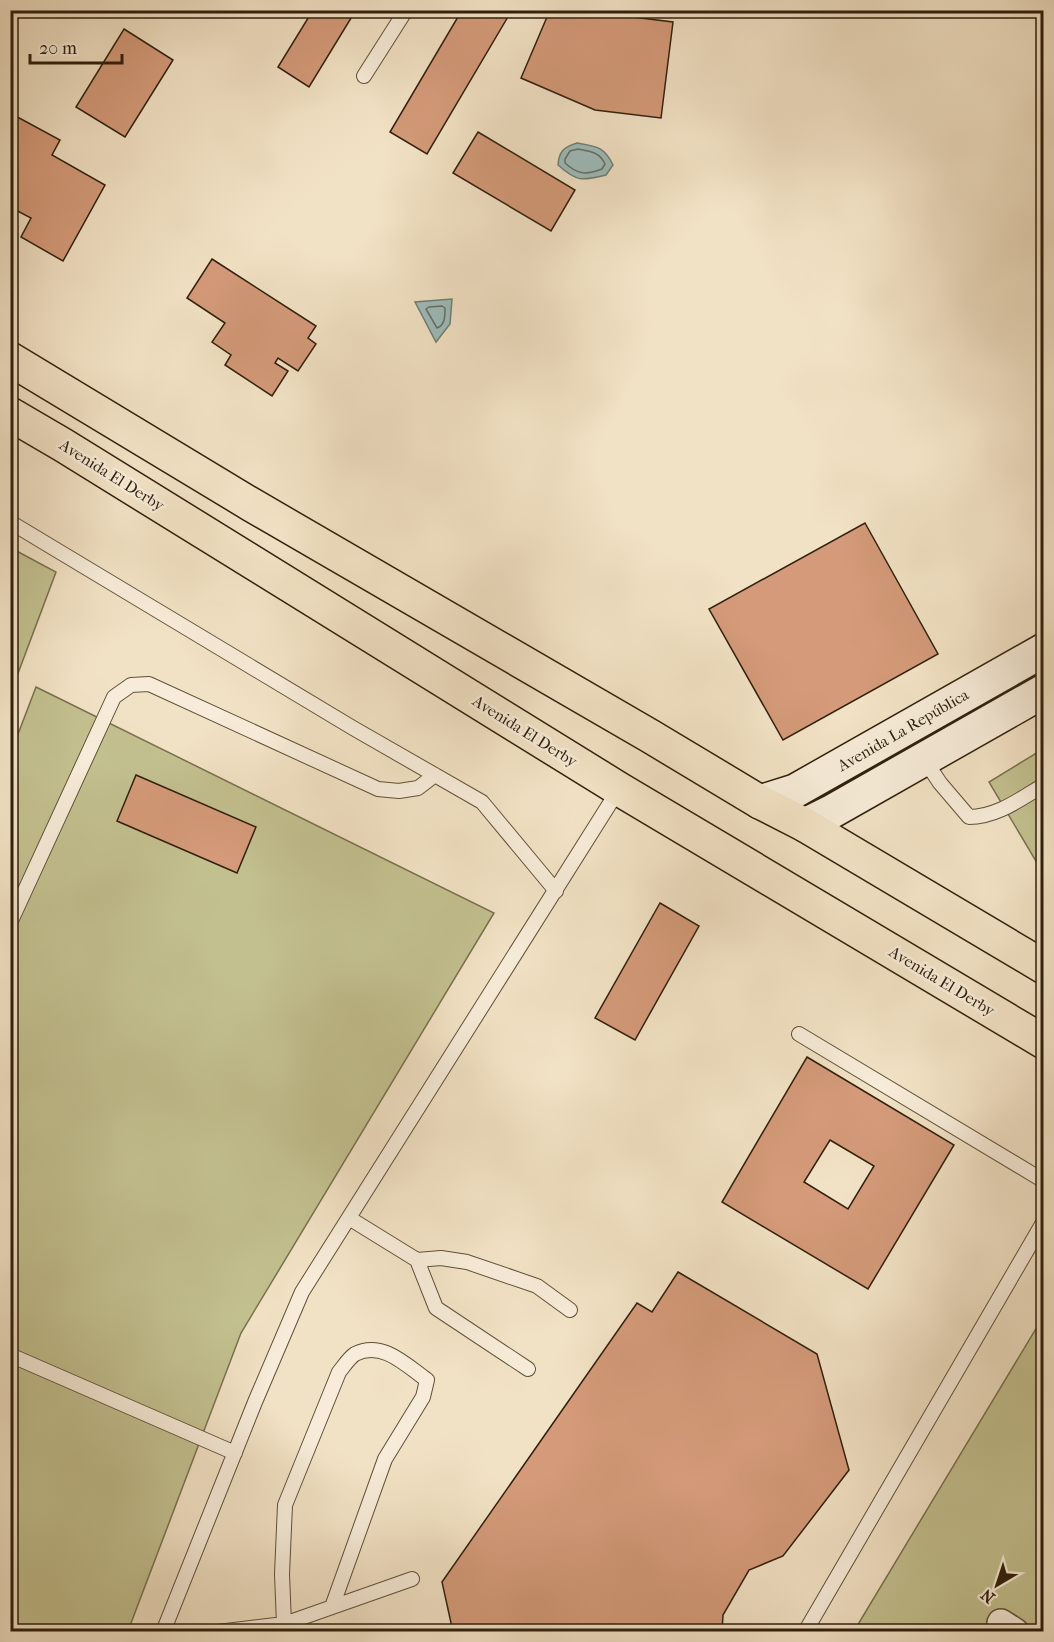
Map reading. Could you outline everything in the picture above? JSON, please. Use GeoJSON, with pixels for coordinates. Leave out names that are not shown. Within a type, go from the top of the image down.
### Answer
{"type":"FeatureCollection","features":[{"type":"Feature","properties":{"kind":"main road"},"geometry":{"type":"LineString","coordinates":[[10,359],[262,511],[760,802],[805,825],[1044,967]]}},
{"type":"Feature","properties":{"kind":"main road"},"geometry":{"type":"LineString","coordinates":[[63,445],[88,407]]}},
{"type":"Feature","properties":{"kind":"main road","name":"Avenida El Derby"},"geometry":{"type":"LineString","coordinates":[[10,414],[619,789],[1044,1042]]}},
{"type":"Feature","properties":{"kind":"street","name":"Avenida La República"},"geometry":{"type":"LineString","coordinates":[[760,802],[795,791],[1044,650]]}},
{"type":"Feature","properties":{"kind":"street"},"geometry":{"type":"LineString","coordinates":[[805,825],[1044,691]]}},
{"type":"Feature","properties":{"kind":"lane"},"geometry":{"type":"LineString","coordinates":[[364,76],[406,10]]}},
{"type":"Feature","properties":{"kind":"lane"},"geometry":{"type":"LineString","coordinates":[[10,522],[343,722],[482,802],[556,891]]}},
{"type":"Feature","properties":{"kind":"lane"},"geometry":{"type":"LineString","coordinates":[[10,923],[114,697],[131,685],[149,684],[378,789],[399,791],[418,788],[435,775]]}},
{"type":"Feature","properties":{"kind":"lane"},"geometry":{"type":"LineString","coordinates":[[924,759],[940,783],[969,818],[996,813],[1044,785]]}},
{"type":"Feature","properties":{"kind":"lane"},"geometry":{"type":"LineString","coordinates":[[168,1628],[234,1453],[302,1292],[619,789]]}},
{"type":"Feature","properties":{"kind":"lane"},"geometry":{"type":"LineString","coordinates":[[799,1034],[1044,1181]]}},
{"type":"Feature","properties":{"kind":"lane"},"geometry":{"type":"LineString","coordinates":[[349,1218],[417,1260],[441,1258],[467,1262],[537,1286],[570,1310]]}},
{"type":"Feature","properties":{"kind":"lane"},"geometry":{"type":"LineString","coordinates":[[805,1632],[1044,1221]]}},
{"type":"Feature","properties":{"kind":"lane"},"geometry":{"type":"LineString","coordinates":[[417,1260],[436,1308],[528,1369]]}},
{"type":"Feature","properties":{"kind":"lane"},"geometry":{"type":"LineString","coordinates":[[284,1624],[282,1574],[285,1505],[339,1372],[353,1355],[369,1350],[390,1353],[427,1380],[423,1397],[385,1459],[332,1607]]}},
{"type":"Feature","properties":{"kind":"lane"},"geometry":{"type":"LineString","coordinates":[[10,1355],[234,1453]]}},
{"type":"Feature","properties":{"kind":"lane"},"geometry":{"type":"LineString","coordinates":[[218,1632],[284,1624],[412,1579]]}},
{"type":"Feature","properties":{"kind":"shaded area"},"geometry":{"type":"Polygon","coordinates":[[[11,548],[56,572],[11,692],[11,548]]]}},
{"type":"Feature","properties":{"kind":"shaded area"},"geometry":{"type":"Polygon","coordinates":[[[36,687],[494,913],[241,1333],[128,1631],[11,1631],[10,755],[36,687]]]}},
{"type":"Feature","properties":{"kind":"shaded area"},"geometry":{"type":"Polygon","coordinates":[[[1043,749],[1043,873],[989,782],[1043,749]]]}},
{"type":"Feature","properties":{"kind":"shaded area"},"geometry":{"type":"Polygon","coordinates":[[[1043,1317],[1043,1631],[854,1631],[1043,1317]]]}},
{"type":"Feature","properties":{"kind":"water"},"geometry":{"type":"Polygon","coordinates":[[[577,143],[594,146],[606,154],[613,165],[606,175],[580,179],[570,175],[558,165],[563,150],[577,143]]]}},
{"type":"Feature","properties":{"kind":"water"},"geometry":{"type":"Polygon","coordinates":[[[452,299],[450,324],[436,342],[415,302],[452,299]]]}},
{"type":"Feature","properties":{"kind":"building"},"geometry":{"type":"Polygon","coordinates":[[[313,10],[356,10],[309,87],[278,67],[313,10]]]}},
{"type":"Feature","properties":{"kind":"building"},"geometry":{"type":"Polygon","coordinates":[[[462,10],[512,10],[427,154],[390,132],[462,10]]]}},
{"type":"Feature","properties":{"kind":"building"},"geometry":{"type":"Polygon","coordinates":[[[550,10],[576,10],[673,22],[661,118],[595,110],[521,78],[550,10]]]}},
{"type":"Feature","properties":{"kind":"building"},"geometry":{"type":"Polygon","coordinates":[[[124,29],[173,60],[125,137],[76,107],[124,29]]]}},
{"type":"Feature","properties":{"kind":"building"},"geometry":{"type":"Polygon","coordinates":[[[10,113],[60,140],[52,155],[105,185],[63,261],[21,237],[31,218],[10,207],[10,113]]]}},
{"type":"Feature","properties":{"kind":"building"},"geometry":{"type":"Polygon","coordinates":[[[478,132],[575,190],[551,231],[453,173],[478,132]]]}},
{"type":"Feature","properties":{"kind":"building"},"geometry":{"type":"Polygon","coordinates":[[[212,259],[316,326],[308,338],[316,344],[298,371],[278,358],[275,363],[288,371],[272,396],[225,365],[231,355],[212,342],[225,323],[187,298],[212,259]]]}},
{"type":"Feature","properties":{"kind":"building"},"geometry":{"type":"Polygon","coordinates":[[[865,523],[938,654],[783,740],[709,609],[865,523]]]}},
{"type":"Feature","properties":{"kind":"building"},"geometry":{"type":"Polygon","coordinates":[[[136,775],[256,827],[237,873],[117,821],[136,775]]]}},
{"type":"Feature","properties":{"kind":"building"},"geometry":{"type":"Polygon","coordinates":[[[660,903],[699,926],[635,1040],[595,1018],[660,903]]]}},
{"type":"Feature","properties":{"kind":"building"},"geometry":{"type":"Polygon","coordinates":[[[807,1057],[954,1145],[868,1289],[722,1202],[807,1057]],[[830,1140],[804,1182],[848,1209],[874,1166],[830,1140]]]}},
{"type":"Feature","properties":{"kind":"building"},"geometry":{"type":"Polygon","coordinates":[[[678,1272],[817,1354],[849,1470],[783,1556],[749,1570],[723,1615],[722,1632],[453,1632],[442,1582],[637,1303],[652,1312],[678,1272]]]}}]}
